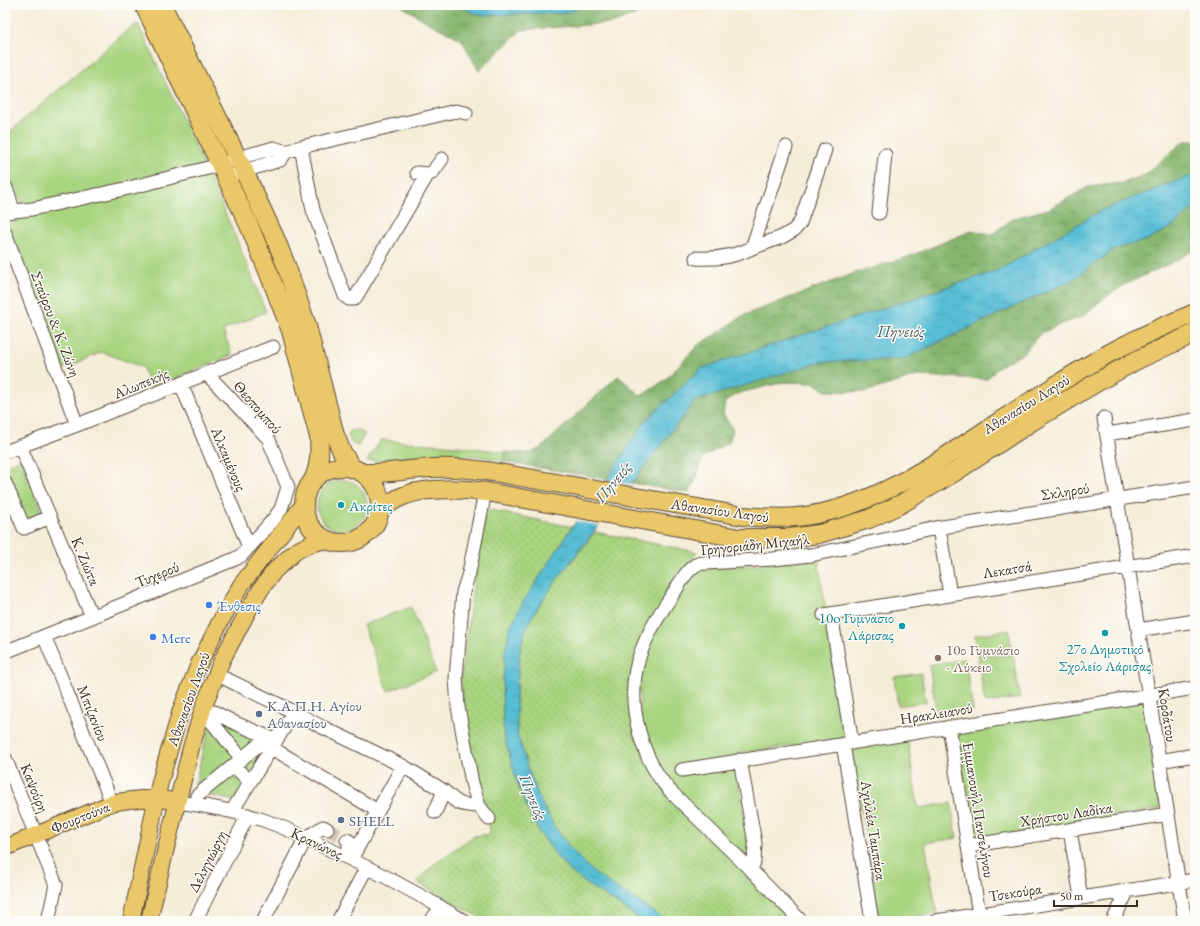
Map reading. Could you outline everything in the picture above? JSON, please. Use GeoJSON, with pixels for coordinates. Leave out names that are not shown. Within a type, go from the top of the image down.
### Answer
{"type":"FeatureCollection","features":[{"type":"Feature","properties":{"kind":"highway"},"geometry":{"type":"LineString","coordinates":[[144,5],[248,223],[268,271],[292,338],[319,437],[320,450],[317,471],[307,490],[304,504],[306,517],[309,524],[320,536],[327,540],[343,543],[352,541],[367,533],[373,527],[377,519],[380,503],[376,488],[372,482],[358,471],[342,452],[335,435],[313,346],[286,265],[266,216],[162,5]]}},
{"type":"Feature","properties":{"kind":"highway","name":"Αθανασίου Λαγού"},"geometry":{"type":"LineString","coordinates":[[358,471],[380,473],[446,468],[470,469],[743,516],[768,518],[798,517],[831,511],[863,500],[892,487],[919,472],[1090,364],[1128,343],[1195,313]]}},
{"type":"Feature","properties":{"kind":"highway","name":"Αθανασίου Λαγού"},"geometry":{"type":"LineString","coordinates":[[379,510],[389,503],[410,493],[456,490],[485,497],[739,538],[789,538],[819,534],[862,521],[901,504],[936,484],[1036,419],[1099,381],[1137,360],[1195,333]]}},
{"type":"Feature","properties":{"kind":"highway"},"geometry":{"type":"LineString","coordinates":[[314,478],[331,468],[344,466],[358,471]]}},
{"type":"Feature","properties":{"kind":"main road","name":"Αθανασίου Λαγού"},"geometry":{"type":"LineString","coordinates":[[131,921],[160,782],[181,710],[199,664],[243,581],[304,504]]}},
{"type":"Feature","properties":{"kind":"main road","name":"Αθανασίου Λαγού"},"geometry":{"type":"LineString","coordinates":[[149,921],[192,744],[204,706],[222,660],[248,612],[275,570],[296,551],[303,547],[327,540]]}},
{"type":"Feature","properties":{"kind":"main road","name":"Κρανώνος"},"geometry":{"type":"LineString","coordinates":[[157,798],[177,802]]}},
{"type":"Feature","properties":{"kind":"main road","name":"Φουρτούνα"},"geometry":{"type":"LineString","coordinates":[[5,848],[112,803],[128,799],[157,798]]}},
{"type":"Feature","properties":{"kind":"street"},"geometry":{"type":"LineString","coordinates":[[5,186],[9,196],[9,211],[32,209],[129,188],[223,171],[241,165],[280,160],[286,152],[301,147],[456,112],[466,113]]}},
{"type":"Feature","properties":{"kind":"street"},"geometry":{"type":"LineString","coordinates":[[301,147],[313,210],[345,296],[349,299],[354,299],[357,295],[423,173],[432,173],[442,159]]}},
{"type":"Feature","properties":{"kind":"street"},"geometry":{"type":"LineString","coordinates":[[752,248],[786,147]]}},
{"type":"Feature","properties":{"kind":"street"},"geometry":{"type":"LineString","coordinates":[[696,258],[718,259],[742,253],[782,237],[794,230],[800,223],[825,150]]}},
{"type":"Feature","properties":{"kind":"street"},"geometry":{"type":"LineString","coordinates":[[879,213],[885,155]]}},
{"type":"Feature","properties":{"kind":"street","name":"Σταύρου & Κ. Ζώνη"},"geometry":{"type":"LineString","coordinates":[[5,233],[77,425]]}},
{"type":"Feature","properties":{"kind":"street","name":"Αλωπεκής"},"geometry":{"type":"LineString","coordinates":[[5,452],[207,374],[273,346]]}},
{"type":"Feature","properties":{"kind":"street","name":"Θεοπομπού"},"geometry":{"type":"LineString","coordinates":[[207,374],[268,438],[288,487]]}},
{"type":"Feature","properties":{"kind":"street","name":"Αλκαμένους"},"geometry":{"type":"LineString","coordinates":[[181,384],[249,547]]}},
{"type":"Feature","properties":{"kind":"street","name":"Κορδάτου"},"geometry":{"type":"LineString","coordinates":[[1104,418],[1185,921]]}},
{"type":"Feature","properties":{"kind":"street"},"geometry":{"type":"LineString","coordinates":[[1107,434],[1195,420]]}},
{"type":"Feature","properties":{"kind":"street","name":"Κ. Ζιώτα"},"geometry":{"type":"LineString","coordinates":[[20,446],[92,617]]}},
{"type":"Feature","properties":{"kind":"street"},"geometry":{"type":"LineString","coordinates":[[5,483],[24,528],[50,517]]}},
{"type":"Feature","properties":{"kind":"street","name":"Τυχερού"},"geometry":{"type":"LineString","coordinates":[[5,652],[235,560],[240,557],[281,509],[288,487]]}},
{"type":"Feature","properties":{"kind":"street","name":"Σκληρού"},"geometry":{"type":"LineString","coordinates":[[939,528],[1195,487]]}},
{"type":"Feature","properties":{"kind":"street"},"geometry":{"type":"LineString","coordinates":[[485,497],[469,574],[463,592],[456,678],[458,707],[472,783],[479,806],[489,819]]}},
{"type":"Feature","properties":{"kind":"street"},"geometry":{"type":"LineString","coordinates":[[939,528],[950,594]]}},
{"type":"Feature","properties":{"kind":"street","name":"Γρηγοριάδη Μιχαήλ"},"geometry":{"type":"LineString","coordinates":[[801,921],[663,784],[653,769],[642,741],[637,720],[634,685],[638,662],[650,633],[671,598],[691,568],[698,564],[811,555],[939,528]]}},
{"type":"Feature","properties":{"kind":"street","name":"Λεκατσά"},"geometry":{"type":"LineString","coordinates":[[827,614],[1195,556]]}},
{"type":"Feature","properties":{"kind":"street","name":"Αχιλλέα Ταμπάρα"},"geometry":{"type":"LineString","coordinates":[[827,614],[848,743],[872,921]]}},
{"type":"Feature","properties":{"kind":"street"},"geometry":{"type":"LineString","coordinates":[[1138,630],[1195,621]]}},
{"type":"Feature","properties":{"kind":"street","name":"Μπιζανίου"},"geometry":{"type":"LineString","coordinates":[[44,636],[112,803]]}},
{"type":"Feature","properties":{"kind":"street"},"geometry":{"type":"LineString","coordinates":[[226,679],[403,766],[444,791],[457,803],[479,806]]}},
{"type":"Feature","properties":{"kind":"street","name":"Ηρακλειανού"},"geometry":{"type":"LineString","coordinates":[[682,770],[1195,688]]}},
{"type":"Feature","properties":{"kind":"street"},"geometry":{"type":"LineString","coordinates":[[232,811],[272,742],[294,712]]}},
{"type":"Feature","properties":{"kind":"street"},"geometry":{"type":"LineString","coordinates":[[250,782],[213,717],[235,723],[272,742],[378,812]]}},
{"type":"Feature","properties":{"kind":"street","name":"Εμμανουήλ Πανσελήνου"},"geometry":{"type":"LineString","coordinates":[[949,727],[980,918]]}},
{"type":"Feature","properties":{"kind":"street"},"geometry":{"type":"LineString","coordinates":[[197,796],[238,762],[272,742]]}},
{"type":"Feature","properties":{"kind":"street"},"geometry":{"type":"LineString","coordinates":[[1159,761],[1195,755]]}},
{"type":"Feature","properties":{"kind":"street","name":"Καψούρη"},"geometry":{"type":"LineString","coordinates":[[5,758],[56,885],[48,921]]}},
{"type":"Feature","properties":{"kind":"street"},"geometry":{"type":"LineString","coordinates":[[740,760],[755,842],[754,862],[751,870]]}},
{"type":"Feature","properties":{"kind":"street"},"geometry":{"type":"LineString","coordinates":[[350,858],[378,812],[403,766]]}},
{"type":"Feature","properties":{"kind":"street"},"geometry":{"type":"LineString","coordinates":[[435,812],[444,791]]}},
{"type":"Feature","properties":{"kind":"street","name":"Κρανώνος"},"geometry":{"type":"LineString","coordinates":[[177,802],[232,811],[267,821],[350,858],[464,921]]}},
{"type":"Feature","properties":{"kind":"street","name":"Χρήστου Λαδίκα"},"geometry":{"type":"LineString","coordinates":[[968,846],[1168,814]]}},
{"type":"Feature","properties":{"kind":"street","name":"Δεληγιώργη"},"geometry":{"type":"LineString","coordinates":[[195,921],[248,815]]}},
{"type":"Feature","properties":{"kind":"street"},"geometry":{"type":"LineString","coordinates":[[263,921],[306,838],[323,827],[326,829]]}},
{"type":"Feature","properties":{"kind":"street"},"geometry":{"type":"LineString","coordinates":[[1070,830],[1081,898]]}},
{"type":"Feature","properties":{"kind":"street"},"geometry":{"type":"LineString","coordinates":[[347,840],[349,841],[350,858]]}},
{"type":"Feature","properties":{"kind":"street"},"geometry":{"type":"LineString","coordinates":[[338,921],[367,867]]}},
{"type":"Feature","properties":{"kind":"street","name":"Τσεκούρα"},"geometry":{"type":"LineString","coordinates":[[936,921],[980,918],[1081,898],[1195,880]]}},
{"type":"Feature","properties":{"kind":"street"},"geometry":{"type":"LineString","coordinates":[[1113,921],[1128,890]]}},
{"type":"Feature","properties":{"kind":"street"},"geometry":{"type":"LineString","coordinates":[[431,921],[441,907]]}},
{"type":"Feature","properties":{"kind":"green space"},"geometry":{"type":"Polygon","coordinates":[[[400,5],[457,5],[479,15],[566,13],[587,5],[660,5],[614,23],[521,30],[479,71],[461,39],[429,23],[400,5]]]}},
{"type":"Feature","properties":{"kind":"green space"},"geometry":{"type":"Polygon","coordinates":[[[138,24],[221,203],[266,312],[223,330],[232,355],[151,388],[142,367],[102,352],[63,369],[7,223],[22,202],[5,173],[5,136],[130,28],[138,24]]]}},
{"type":"Feature","properties":{"kind":"green space"},"geometry":{"type":"Polygon","coordinates":[[[1184,141],[1195,141],[1194,175],[1102,210],[999,270],[702,368],[645,421],[607,479],[504,462],[505,452],[532,453],[542,447],[618,376],[641,396],[665,380],[698,345],[742,316],[852,274],[908,257],[971,231],[992,234],[1014,218],[1049,209],[1088,187],[1123,183],[1145,175],[1184,141]]]}},
{"type":"Feature","properties":{"kind":"green space"},"geometry":{"type":"Polygon","coordinates":[[[1195,206],[1195,249],[1177,260],[1124,285],[1099,302],[1082,317],[1041,333],[1022,354],[1001,365],[987,379],[917,376],[865,392],[826,391],[814,383],[784,382],[739,393],[725,402],[723,414],[733,430],[729,442],[702,458],[697,477],[689,493],[632,483],[695,401],[820,362],[904,359],[1072,280],[1115,249],[1150,239],[1173,226],[1195,206]]]}},
{"type":"Feature","properties":{"kind":"green space"},"geometry":{"type":"Polygon","coordinates":[[[357,429],[365,434],[358,446],[351,443],[348,434],[352,430],[355,432],[357,429]]]}},
{"type":"Feature","properties":{"kind":"green space"},"geometry":{"type":"Polygon","coordinates":[[[381,440],[456,446],[505,452],[504,462],[480,456],[418,456],[386,461],[367,461],[381,440]]]}},
{"type":"Feature","properties":{"kind":"green space"},"geometry":{"type":"Polygon","coordinates":[[[21,459],[43,513],[24,521],[5,474],[5,466],[21,459]]]}},
{"type":"Feature","properties":{"kind":"green space"},"geometry":{"type":"Polygon","coordinates":[[[337,480],[347,480],[360,487],[367,500],[367,510],[360,523],[347,530],[337,530],[328,526],[321,519],[317,510],[317,500],[321,491],[328,484],[337,480]]]}},
{"type":"Feature","properties":{"kind":"green space"},"geometry":{"type":"Polygon","coordinates":[[[485,509],[572,527],[522,604],[504,736],[516,779],[527,808],[538,830],[558,858],[569,870],[588,885],[642,921],[486,921],[417,882],[436,862],[474,836],[490,834],[488,813],[479,786],[472,756],[463,704],[461,677],[485,509]]]}},
{"type":"Feature","properties":{"kind":"green space"},"geometry":{"type":"Polygon","coordinates":[[[595,532],[697,552],[674,586],[632,672],[644,759],[796,921],[667,921],[595,874],[570,848],[553,824],[541,802],[529,772],[517,733],[516,695],[520,648],[525,631],[534,613],[555,582],[595,532]]]}},
{"type":"Feature","properties":{"kind":"green space"},"geometry":{"type":"Polygon","coordinates":[[[818,559],[845,738],[734,754],[749,843],[748,850],[743,857],[679,796],[653,757],[641,720],[639,692],[641,669],[649,645],[668,609],[695,570],[818,559]]]}},
{"type":"Feature","properties":{"kind":"green space"},"geometry":{"type":"Polygon","coordinates":[[[411,607],[436,672],[388,691],[363,625],[411,607]]]}},
{"type":"Feature","properties":{"kind":"green space"},"geometry":{"type":"Polygon","coordinates":[[[1009,630],[1012,652],[978,657],[975,635],[1009,630]]]}},
{"type":"Feature","properties":{"kind":"green space"},"geometry":{"type":"Polygon","coordinates":[[[1013,654],[1020,698],[985,703],[978,659],[1013,654]]]}},
{"type":"Feature","properties":{"kind":"green space"},"geometry":{"type":"Polygon","coordinates":[[[965,659],[973,710],[937,716],[929,665],[965,659]]]}},
{"type":"Feature","properties":{"kind":"green space"},"geometry":{"type":"Polygon","coordinates":[[[921,673],[926,702],[898,706],[894,677],[921,673]]]}},
{"type":"Feature","properties":{"kind":"green space"},"geometry":{"type":"Polygon","coordinates":[[[1143,698],[1160,809],[974,841],[956,729],[1143,698]]]}},
{"type":"Feature","properties":{"kind":"green space"},"geometry":{"type":"Polygon","coordinates":[[[214,715],[271,740],[235,801],[194,792],[203,748],[214,715]]]}},
{"type":"Feature","properties":{"kind":"green space"},"geometry":{"type":"Polygon","coordinates":[[[907,737],[918,808],[951,803],[957,838],[925,843],[937,914],[891,921],[879,921],[851,746],[907,737]]]}},
{"type":"Feature","properties":{"kind":"water"},"geometry":{"type":"Polygon","coordinates":[[[457,5],[587,5],[566,13],[479,15],[457,5]]]}},
{"type":"Feature","properties":{"kind":"water","name":"Πηνειός"},"geometry":{"type":"Polygon","coordinates":[[[1195,174],[1195,206],[1173,226],[1150,239],[1115,249],[1072,280],[904,359],[820,362],[695,401],[555,582],[534,613],[525,631],[520,649],[516,695],[517,733],[529,772],[541,802],[553,824],[570,848],[595,874],[667,921],[642,921],[588,885],[569,870],[558,858],[538,830],[527,808],[516,779],[504,736],[502,696],[505,652],[510,627],[522,604],[572,527],[607,479],[645,421],[702,368],[999,270],[1102,210],[1195,174]]]}},
{"type":"Feature","properties":{"kind":"pier"},"geometry":{"type":"Polygon","coordinates":[[[604,480],[633,485],[602,526],[574,521],[604,480]]]}},
{"type":"Feature","properties":{"kind":"tunnel"},"geometry":{"type":"LineString","coordinates":[[327,829],[347,840]]}},
{"type":"Feature","properties":{"kind":"place","name":"Ακρίτες"},"geometry":{"type":"Point","coordinates":[341,505]}},
{"type":"Feature","properties":{"kind":"place","name":"Ένθεσις"},"geometry":{"type":"Point","coordinates":[209,605]}},
{"type":"Feature","properties":{"kind":"place","name":"10o Γυμνάσιο Λάρισας"},"geometry":{"type":"Point","coordinates":[902,626]}},
{"type":"Feature","properties":{"kind":"place","name":"27ο Δημοτικό Σχολείο Λάρισας"},"geometry":{"type":"Point","coordinates":[1105,633]}},
{"type":"Feature","properties":{"kind":"place","name":"Mere"},"geometry":{"type":"Point","coordinates":[153,637]}},
{"type":"Feature","properties":{"kind":"place","name":"10ο Γυμνάσιο - Λύκειο"},"geometry":{"type":"Point","coordinates":[938,658]}},
{"type":"Feature","properties":{"kind":"place","name":"Κ.Α.Π.Η. Αγίου Αθανασίου"},"geometry":{"type":"Point","coordinates":[259,714]}},
{"type":"Feature","properties":{"kind":"place","name":"SHELL"},"geometry":{"type":"Point","coordinates":[341,820]}}]}
